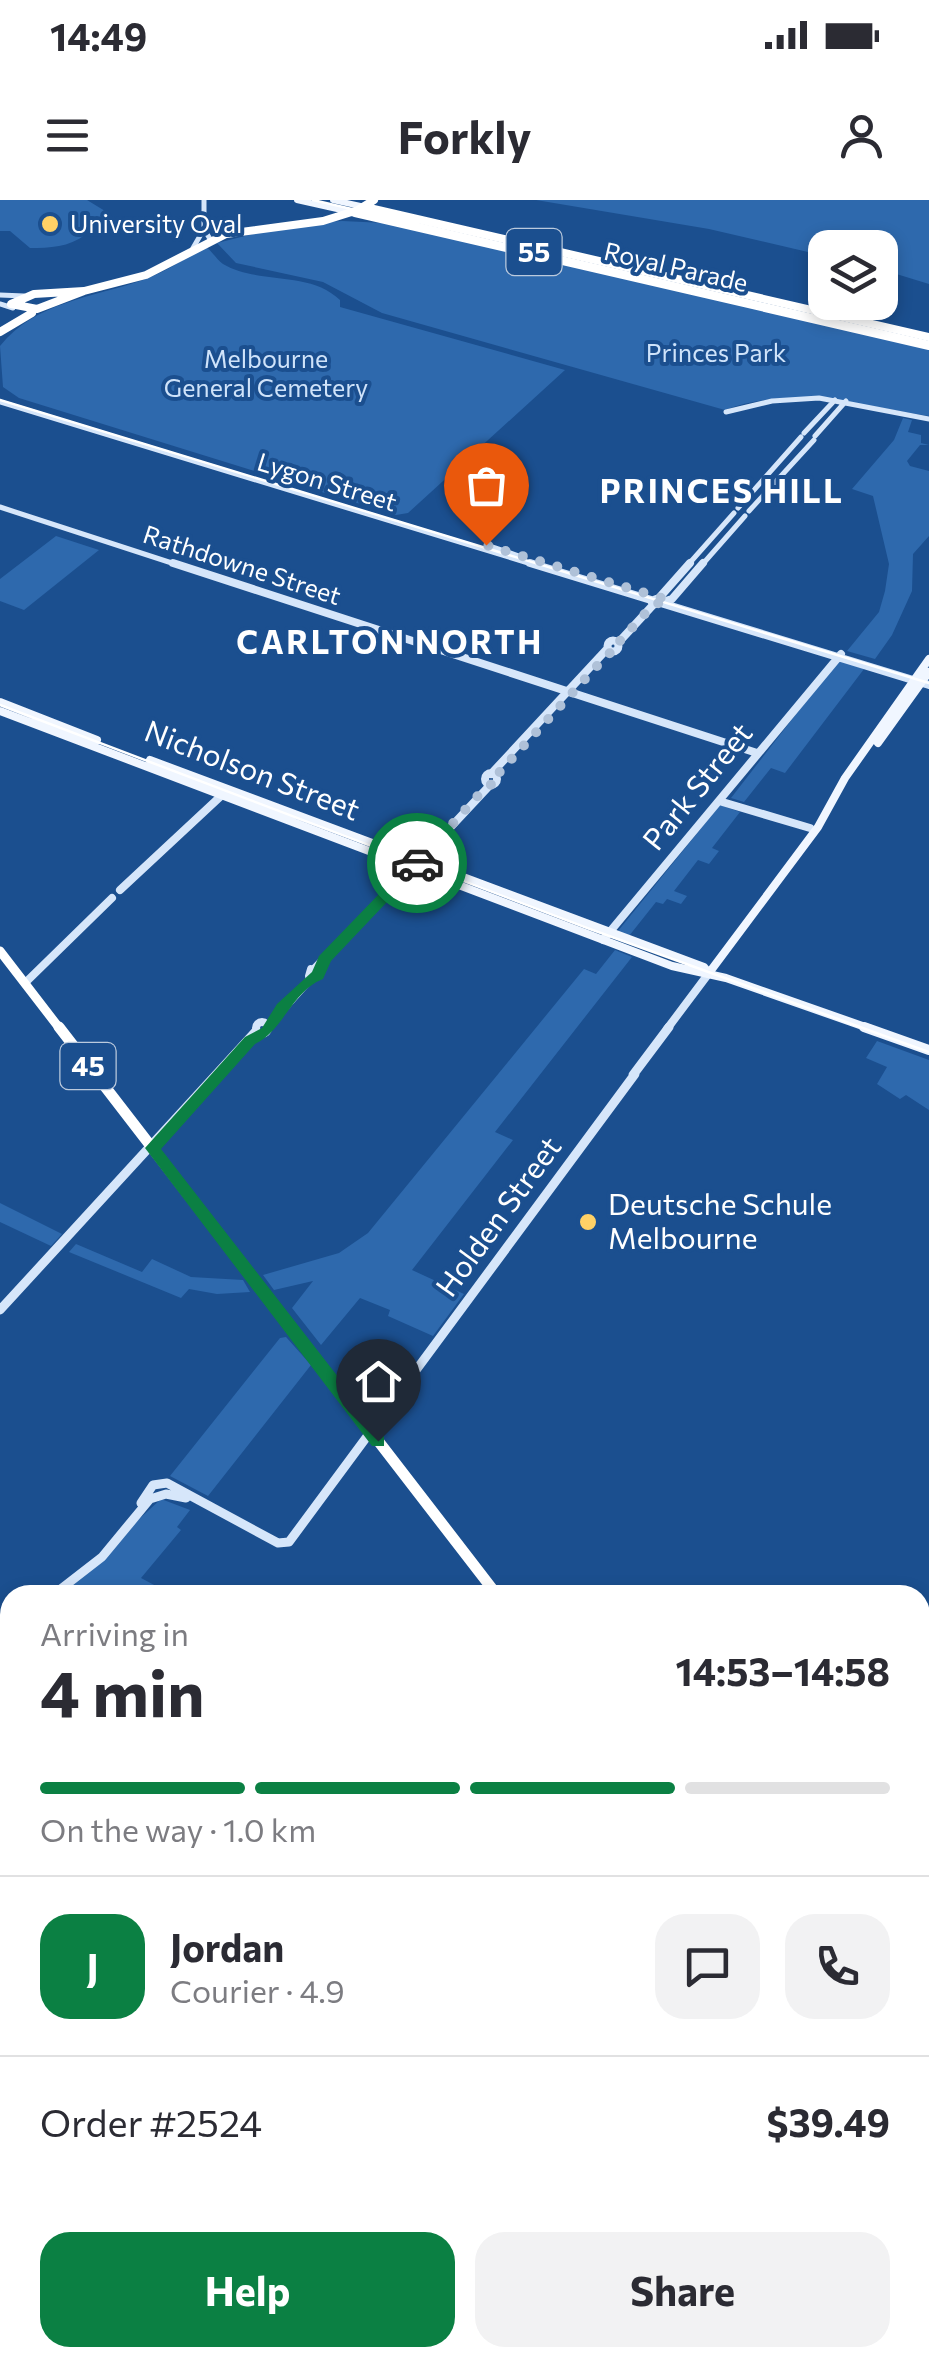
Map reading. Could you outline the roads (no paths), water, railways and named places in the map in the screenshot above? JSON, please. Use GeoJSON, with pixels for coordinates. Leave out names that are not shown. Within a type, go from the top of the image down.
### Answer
{"type":"FeatureCollection","features":[{"type":"Feature","properties":{"kind":"highway"},"geometry":{"type":"LineString","coordinates":[[341,220],[378,200]]}},
{"type":"Feature","properties":{"kind":"highway"},"geometry":{"type":"LineString","coordinates":[[0,332],[55,302],[142,276],[210,239],[363,211]]}},
{"type":"Feature","properties":{"kind":"highway","name":"Royal Parade"},"geometry":{"type":"LineString","coordinates":[[363,211],[481,239]]}},
{"type":"Feature","properties":{"kind":"highway","name":"Royal Parade"},"geometry":{"type":"LineString","coordinates":[[363,211],[390,222],[902,332],[929,342]]}},
{"type":"Feature","properties":{"kind":"highway","name":"Royal Parade"},"geometry":{"type":"LineString","coordinates":[[363,211],[440,232]]}},
{"type":"Feature","properties":{"kind":"highway"},"geometry":{"type":"LineString","coordinates":[[295,222],[390,222]]}},
{"type":"Feature","properties":{"kind":"highway","name":"Royal Parade"},"geometry":{"type":"LineString","coordinates":[[545,253],[652,278]]}},
{"type":"Feature","properties":{"kind":"highway"},"geometry":{"type":"LineString","coordinates":[[14,322],[12,301],[24,296],[84,291]]}},
{"type":"Feature","properties":{"kind":"highway"},"geometry":{"type":"LineString","coordinates":[[44,296],[55,302]]}},
{"type":"Feature","properties":{"kind":"highway"},"geometry":{"type":"LineString","coordinates":[[15,308],[36,310]]}},
{"type":"Feature","properties":{"kind":"highway","name":"Royal Parade"},"geometry":{"type":"LineString","coordinates":[[787,309],[929,342]]}},
{"type":"Feature","properties":{"kind":"highway","name":"45"},"geometry":{"type":"LineString","coordinates":[[0,952],[371,1432]]}},
{"type":"Feature","properties":{"kind":"highway"},"geometry":{"type":"LineString","coordinates":[[371,1432],[488,1585]]}},
{"type":"Feature","properties":{"kind":"main road","name":"Royal Parade"},"geometry":{"type":"LineString","coordinates":[[297,200],[363,211]]}},
{"type":"Feature","properties":{"kind":"main road","name":"Royal Parade"},"geometry":{"type":"LineString","coordinates":[[309,200],[363,211]]}},
{"type":"Feature","properties":{"kind":"main road","name":"Royal Parade"},"geometry":{"type":"LineString","coordinates":[[326,200],[363,211]]}},
{"type":"Feature","properties":{"kind":"main road"},"geometry":{"type":"LineString","coordinates":[[709,973],[923,679],[929,659]]}},
{"type":"Feature","properties":{"kind":"main road","name":"Nicholson Street"},"geometry":{"type":"LineString","coordinates":[[0,702],[672,966],[709,973],[929,1053]]}},
{"type":"Feature","properties":{"kind":"main road","name":"Nicholson Street"},"geometry":{"type":"LineString","coordinates":[[0,711],[225,792]]}},
{"type":"Feature","properties":{"kind":"street"},"geometry":{"type":"LineString","coordinates":[[193,248],[204,229],[204,200]]}},
{"type":"Feature","properties":{"kind":"street"},"geometry":{"type":"LineString","coordinates":[[204,229],[210,239]]}},
{"type":"Feature","properties":{"kind":"street"},"geometry":{"type":"LineString","coordinates":[[0,295],[24,296]]}},
{"type":"Feature","properties":{"kind":"street"},"geometry":{"type":"LineString","coordinates":[[0,304],[15,308]]}},
{"type":"Feature","properties":{"kind":"street","name":"Lygon Street"},"geometry":{"type":"LineString","coordinates":[[2,397],[837,657],[923,679]]}},
{"type":"Feature","properties":{"kind":"street"},"geometry":{"type":"LineString","coordinates":[[728,413],[772,401],[812,399],[925,418]]}},
{"type":"Feature","properties":{"kind":"street"},"geometry":{"type":"LineString","coordinates":[[659,600],[834,400]]}},
{"type":"Feature","properties":{"kind":"street"},"geometry":{"type":"LineString","coordinates":[[0,1314],[636,620],[747,513],[846,402]]}},
{"type":"Feature","properties":{"kind":"street"},"geometry":{"type":"LineString","coordinates":[[820,418],[829,420]]}},
{"type":"Feature","properties":{"kind":"street"},"geometry":{"type":"LineString","coordinates":[[802,435],[815,438]]}},
{"type":"Feature","properties":{"kind":"street","name":"Rathdowne Street"},"geometry":{"type":"LineString","coordinates":[[0,509],[756,756]]}},
{"type":"Feature","properties":{"kind":"street"},"geometry":{"type":"LineString","coordinates":[[736,510],[747,513]]}},
{"type":"Feature","properties":{"kind":"street","name":"Park Street"},"geometry":{"type":"LineString","coordinates":[[606,937],[837,657]]}},
{"type":"Feature","properties":{"kind":"street"},"geometry":{"type":"LineString","coordinates":[[23,981],[112,898],[121,896],[120,890],[225,792]]}},
{"type":"Feature","properties":{"kind":"street"},"geometry":{"type":"LineString","coordinates":[[720,799],[811,830]]}},
{"type":"Feature","properties":{"kind":"street","name":"Holden Street"},"geometry":{"type":"LineString","coordinates":[[62,1585],[104,1549],[154,1485],[207,1506],[278,1543],[289,1542],[709,973]]}},
{"type":"Feature","properties":{"kind":"tram line"},"geometry":{"type":"LineString","coordinates":[[313,200],[929,342]]}},
{"type":"Feature","properties":{"kind":"tram line"},"geometry":{"type":"LineString","coordinates":[[0,400],[929,683]]}},
{"type":"Feature","properties":{"kind":"tram line"},"geometry":{"type":"LineString","coordinates":[[0,705],[587,928],[929,1052]]}},
{"type":"Feature","properties":{"kind":"tram line"},"geometry":{"type":"LineString","coordinates":[[0,949],[491,1585]]}},
{"type":"Feature","properties":{"kind":"place","name":"University Oval"},"geometry":{"type":"Point","coordinates":[50,224]}},
{"type":"Feature","properties":{"kind":"place","name":"Deutsche Schule Melbourne"},"geometry":{"type":"Point","coordinates":[588,1222]}},
{"type":"Feature","properties":{"kind":"district","name":"PRINCES HILL"},"geometry":{"type":"Point","coordinates":[722,492]}},
{"type":"Feature","properties":{"kind":"district","name":"CARLTON NORTH"},"geometry":{"type":"Point","coordinates":[390,643]}},
{"type":"Feature","properties":{"kind":"park label","name":"Princes Park"},"geometry":{"type":"Point","coordinates":[716,353]}},
{"type":"Feature","properties":{"kind":"park label","name":"Melbourne General Cemetery"},"geometry":{"type":"Point","coordinates":[266,374]}}]}
